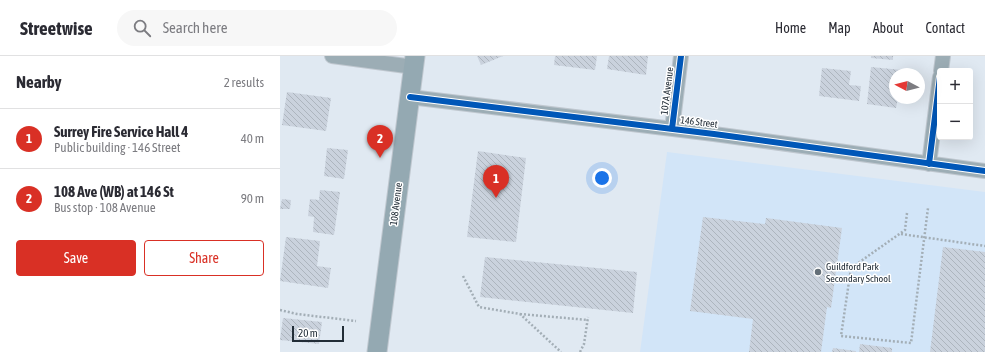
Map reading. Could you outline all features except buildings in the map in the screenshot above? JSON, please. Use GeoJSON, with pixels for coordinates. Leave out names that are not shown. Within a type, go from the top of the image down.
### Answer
{"type":"FeatureCollection","features":[{"type":"Feature","properties":{"kind":"main road","name":"108 Avenue"},"geometry":{"type":"LineString","coordinates":[[377,352],[415,62]]}},
{"type":"Feature","properties":{"kind":"street"},"geometry":{"type":"LineString","coordinates":[[332,56],[415,62]]}},
{"type":"Feature","properties":{"kind":"street","name":"107A Avenue"},"geometry":{"type":"LineString","coordinates":[[672,129],[681,56]]}},
{"type":"Feature","properties":{"kind":"street"},"geometry":{"type":"LineString","coordinates":[[941,68],[943,56]]}},
{"type":"Feature","properties":{"kind":"street","name":"146 Street"},"geometry":{"type":"LineString","coordinates":[[410,97],[672,129],[985,171]]}},
{"type":"Feature","properties":{"kind":"street"},"geometry":{"type":"LineString","coordinates":[[929,164],[937,101]]}},
{"type":"Feature","properties":{"kind":"path"},"geometry":{"type":"LineString","coordinates":[[907,212],[905,230],[901,234],[851,268],[841,336],[911,343],[928,208]]}},
{"type":"Feature","properties":{"kind":"path"},"geometry":{"type":"LineString","coordinates":[[901,234],[985,246]]}},
{"type":"Feature","properties":{"kind":"path"},"geometry":{"type":"LineString","coordinates":[[463,276],[479,307],[520,314],[588,318],[584,344],[580,352]]}},
{"type":"Feature","properties":{"kind":"path"},"geometry":{"type":"LineString","coordinates":[[280,310],[297,314],[356,321]]}},
{"type":"Feature","properties":{"kind":"path"},"geometry":{"type":"LineString","coordinates":[[520,314],[561,352]]}},
{"type":"Feature","properties":{"kind":"shaded area","name":"Guildford Park Secondary School"},"geometry":{"type":"Polygon","coordinates":[[[667,152],[985,192],[985,352],[640,352],[667,152]]]}},
{"type":"Feature","properties":{"kind":"cycle path"},"geometry":{"type":"LineString","coordinates":[[672,129],[681,56]]}},
{"type":"Feature","properties":{"kind":"cycle path"},"geometry":{"type":"LineString","coordinates":[[410,97],[714,134],[985,171]]}},
{"type":"Feature","properties":{"kind":"cycle path"},"geometry":{"type":"LineString","coordinates":[[929,164],[937,101]]}},
{"type":"Feature","properties":{"kind":"place","name":"108 Ave (WB) at 146 St"},"geometry":{"type":"Point","coordinates":[380,158]}},
{"type":"Feature","properties":{"kind":"place","name":"Surrey Fire Service Hall 4"},"geometry":{"type":"Point","coordinates":[496,198]}},
{"type":"Feature","properties":{"kind":"place","name":"Guildford Park Secondary School"},"geometry":{"type":"Point","coordinates":[818,272]}}]}
